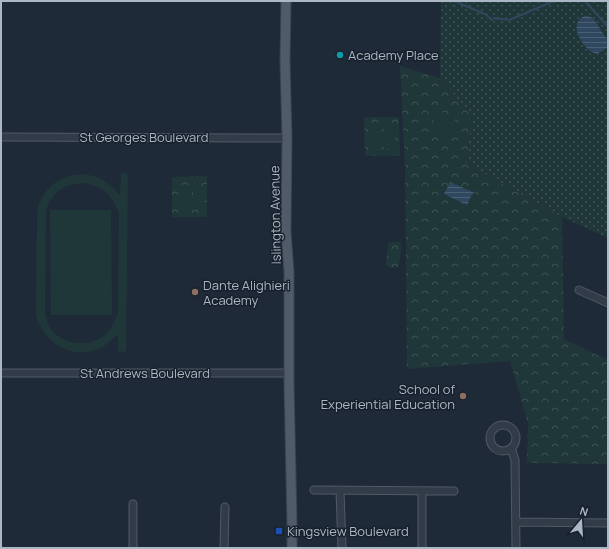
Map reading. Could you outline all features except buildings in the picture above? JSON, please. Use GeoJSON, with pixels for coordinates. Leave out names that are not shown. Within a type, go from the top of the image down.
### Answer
{"type":"FeatureCollection","features":[{"type":"Feature","properties":{"kind":"main road","name":"Islington Avenue"},"geometry":{"type":"LineString","coordinates":[[286,1],[286,232],[289,272],[292,548]]}},
{"type":"Feature","properties":{"kind":"street","name":"St Georges Boulevard"},"geometry":{"type":"LineString","coordinates":[[1,136],[287,138]]}},
{"type":"Feature","properties":{"kind":"street"},"geometry":{"type":"LineString","coordinates":[[579,290],[608,303]]}},
{"type":"Feature","properties":{"kind":"street","name":"St Andrews Boulevard"},"geometry":{"type":"LineString","coordinates":[[1,373],[289,373]]}},
{"type":"Feature","properties":{"kind":"street"},"geometry":{"type":"LineString","coordinates":[[511,448],[515,460],[516,548]]}},
{"type":"Feature","properties":{"kind":"street"},"geometry":{"type":"LineString","coordinates":[[314,490],[454,491]]}},
{"type":"Feature","properties":{"kind":"street"},"geometry":{"type":"LineString","coordinates":[[340,490],[342,548]]}},
{"type":"Feature","properties":{"kind":"street"},"geometry":{"type":"LineString","coordinates":[[422,491],[422,548]]}},
{"type":"Feature","properties":{"kind":"street"},"geometry":{"type":"LineString","coordinates":[[133,504],[133,548]]}},
{"type":"Feature","properties":{"kind":"street"},"geometry":{"type":"LineString","coordinates":[[224,548],[225,507]]}},
{"type":"Feature","properties":{"kind":"street"},"geometry":{"type":"LineString","coordinates":[[516,522],[608,523]]}},
{"type":"Feature","properties":{"kind":"green space"},"geometry":{"type":"Polygon","coordinates":[[[441,1],[608,1],[608,238],[562,217],[466,163],[472,117],[440,78],[441,1]]]}},
{"type":"Feature","properties":{"kind":"green space"},"geometry":{"type":"Polygon","coordinates":[[[400,66],[440,78],[472,117],[466,163],[562,217],[564,339],[608,360],[608,464],[527,463],[528,423],[510,361],[407,369],[405,167],[400,66]]]}},
{"type":"Feature","properties":{"kind":"green space"},"geometry":{"type":"Polygon","coordinates":[[[437,111],[443,112],[450,116],[456,123],[453,129],[442,136],[437,135],[435,132],[433,118],[437,111]]]}},
{"type":"Feature","properties":{"kind":"green space"},"geometry":{"type":"Polygon","coordinates":[[[364,117],[399,117],[400,156],[365,156],[364,117]]]}},
{"type":"Feature","properties":{"kind":"green space"},"geometry":{"type":"Polygon","coordinates":[[[369,124],[380,124],[380,149],[369,149],[369,124]]]}},
{"type":"Feature","properties":{"kind":"green space"},"geometry":{"type":"Polygon","coordinates":[[[384,124],[395,124],[395,149],[384,149],[384,124]]]}},
{"type":"Feature","properties":{"kind":"green space"},"geometry":{"type":"Polygon","coordinates":[[[121,173],[128,174],[126,352],[118,351],[118,334],[103,347],[93,351],[76,352],[69,350],[54,343],[48,338],[41,328],[36,316],[38,207],[49,188],[56,182],[73,175],[82,174],[101,179],[109,184],[120,195],[121,173]],[[83,183],[64,187],[52,198],[46,210],[45,314],[49,326],[54,332],[67,341],[75,343],[91,342],[99,339],[110,329],[118,313],[119,214],[113,201],[106,192],[83,183]]]}},
{"type":"Feature","properties":{"kind":"green space"},"geometry":{"type":"Polygon","coordinates":[[[207,176],[207,217],[172,217],[172,177],[207,176]]]}},
{"type":"Feature","properties":{"kind":"green space"},"geometry":{"type":"Polygon","coordinates":[[[178,185],[190,185],[190,210],[178,210],[178,185]]]}},
{"type":"Feature","properties":{"kind":"green space"},"geometry":{"type":"Polygon","coordinates":[[[193,185],[205,186],[204,210],[193,210],[193,185]]]}},
{"type":"Feature","properties":{"kind":"green space"},"geometry":{"type":"Polygon","coordinates":[[[50,210],[111,210],[112,315],[51,315],[50,210]]]}},
{"type":"Feature","properties":{"kind":"green space"},"geometry":{"type":"Polygon","coordinates":[[[390,242],[401,242],[399,266],[396,268],[386,265],[388,244],[390,242]]]}},
{"type":"Feature","properties":{"kind":"water"},"geometry":{"type":"Polygon","coordinates":[[[585,16],[591,17],[596,22],[607,40],[607,48],[596,54],[586,47],[578,34],[578,22],[585,16]]]}},
{"type":"Feature","properties":{"kind":"water"},"geometry":{"type":"Polygon","coordinates":[[[450,182],[473,192],[467,205],[444,194],[450,182]]]}},
{"type":"Feature","properties":{"kind":"waterway"},"geometry":{"type":"LineString","coordinates":[[453,1],[457,2]]}},
{"type":"Feature","properties":{"kind":"waterway"},"geometry":{"type":"LineString","coordinates":[[459,3],[487,15],[491,20],[494,18],[509,20],[554,1]]}},
{"type":"Feature","properties":{"kind":"waterway"},"geometry":{"type":"LineString","coordinates":[[585,1],[608,27]]}},
{"type":"Feature","properties":{"kind":"place","name":"Academy Place"},"geometry":{"type":"Point","coordinates":[340,55]}},
{"type":"Feature","properties":{"kind":"place","name":"Dante Alighieri Academy"},"geometry":{"type":"Point","coordinates":[195,292]}},
{"type":"Feature","properties":{"kind":"place","name":"School of Experiential Education"},"geometry":{"type":"Point","coordinates":[463,396]}},
{"type":"Feature","properties":{"kind":"place","name":"Kingsview Boulevard"},"geometry":{"type":"Point","coordinates":[279,531]}}]}
